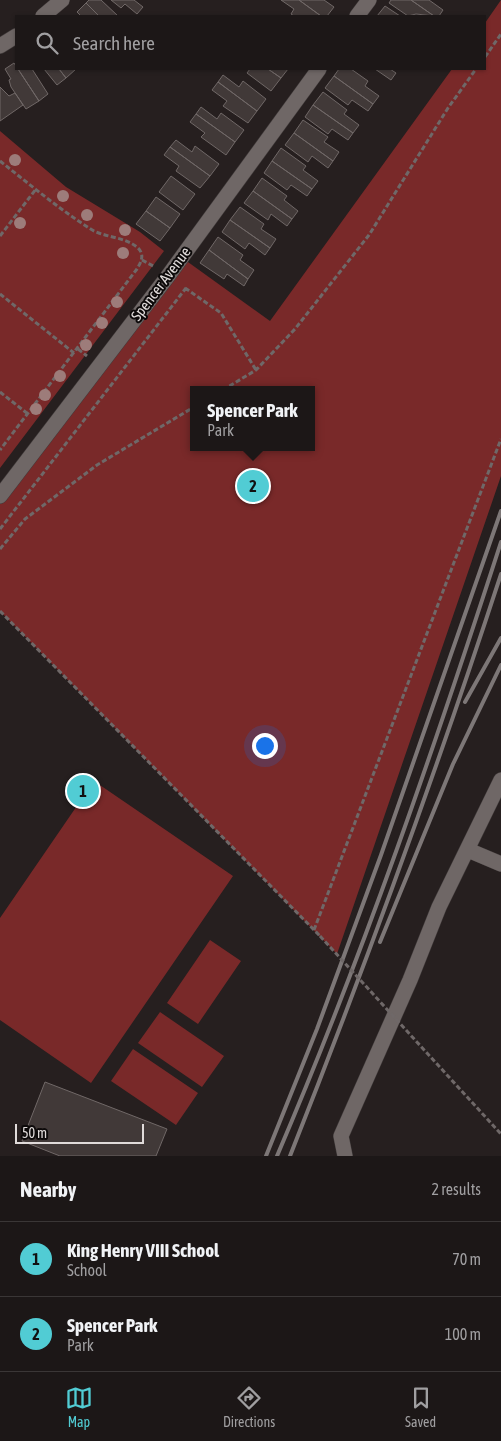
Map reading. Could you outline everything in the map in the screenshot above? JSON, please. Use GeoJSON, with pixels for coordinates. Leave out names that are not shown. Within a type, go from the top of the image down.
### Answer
{"type":"FeatureCollection","features":[{"type":"Feature","properties":{"kind":"street"},"geometry":{"type":"LineString","coordinates":[[44,15],[62,0]]}},
{"type":"Feature","properties":{"kind":"street"},"geometry":{"type":"LineString","coordinates":[[358,15],[368,0]]}},
{"type":"Feature","properties":{"kind":"street"},"geometry":{"type":"LineString","coordinates":[[0,46],[15,37]]}},
{"type":"Feature","properties":{"kind":"street","name":"Spencer Avenue"},"geometry":{"type":"LineString","coordinates":[[0,496],[168,276],[317,70]]}},
{"type":"Feature","properties":{"kind":"street"},"geometry":{"type":"LineString","coordinates":[[345,1156],[341,1136],[410,980],[439,907],[501,780]]}},
{"type":"Feature","properties":{"kind":"street"},"geometry":{"type":"LineString","coordinates":[[468,850],[501,864]]}},
{"type":"Feature","properties":{"kind":"path"},"geometry":{"type":"LineString","coordinates":[[486,56],[501,34]]}},
{"type":"Feature","properties":{"kind":"path"},"geometry":{"type":"LineString","coordinates":[[230,386],[256,370],[295,329],[369,235],[448,108],[475,70]]}},
{"type":"Feature","properties":{"kind":"path"},"geometry":{"type":"LineString","coordinates":[[0,162],[88,228],[130,244],[138,248],[142,255],[142,260],[137,268],[0,450]]}},
{"type":"Feature","properties":{"kind":"path"},"geometry":{"type":"LineString","coordinates":[[0,236],[36,189]]}},
{"type":"Feature","properties":{"kind":"path"},"geometry":{"type":"LineString","coordinates":[[168,276],[220,313],[256,370]]}},
{"type":"Feature","properties":{"kind":"path"},"geometry":{"type":"LineString","coordinates":[[0,529],[186,288]]}},
{"type":"Feature","properties":{"kind":"path"},"geometry":{"type":"LineString","coordinates":[[0,294],[74,353]]}},
{"type":"Feature","properties":{"kind":"path"},"geometry":{"type":"LineString","coordinates":[[0,392],[28,414]]}},
{"type":"Feature","properties":{"kind":"path"},"geometry":{"type":"LineString","coordinates":[[0,549],[25,519],[97,465],[190,409]]}},
{"type":"Feature","properties":{"kind":"path"},"geometry":{"type":"LineString","coordinates":[[314,930],[501,439]]}},
{"type":"Feature","properties":{"kind":"path"},"geometry":{"type":"LineString","coordinates":[[0,611],[320,936],[501,1134]]}},
{"type":"Feature","properties":{"kind":"shaded area"},"geometry":{"type":"Polygon","coordinates":[[[501,0],[501,476],[337,954],[0,611],[0,496],[181,257],[270,321],[451,70],[486,70],[486,22],[501,0]]]}},
{"type":"Feature","properties":{"kind":"shaded area"},"geometry":{"type":"Polygon","coordinates":[[[0,131],[66,187],[140,232],[164,251],[0,468],[0,131]]]}},
{"type":"Feature","properties":{"kind":"shaded area"},"geometry":{"type":"Polygon","coordinates":[[[94,781],[233,876],[91,1083],[0,1020],[0,918],[94,781]]]}},
{"type":"Feature","properties":{"kind":"shaded area"},"geometry":{"type":"Polygon","coordinates":[[[210,940],[241,961],[198,1024],[167,1003],[210,940]]]}},
{"type":"Feature","properties":{"kind":"shaded area"},"geometry":{"type":"Polygon","coordinates":[[[160,1012],[224,1056],[202,1087],[138,1043],[160,1012]]]}},
{"type":"Feature","properties":{"kind":"shaded area"},"geometry":{"type":"Polygon","coordinates":[[[133,1049],[198,1093],[176,1125],[111,1081],[133,1049]]]}},
{"type":"Feature","properties":{"kind":"building"},"geometry":{"type":"Polygon","coordinates":[[[89,0],[101,0],[117,15],[98,15],[86,3],[89,0]]]}},
{"type":"Feature","properties":{"kind":"building"},"geometry":{"type":"Polygon","coordinates":[[[111,0],[134,0],[143,7],[137,14],[125,4],[121,8],[111,0]]]}},
{"type":"Feature","properties":{"kind":"building"},"geometry":{"type":"Polygon","coordinates":[[[281,0],[299,0],[320,15],[292,15],[291,14],[294,9],[281,0]]]}},
{"type":"Feature","properties":{"kind":"building"},"geometry":{"type":"Polygon","coordinates":[[[299,0],[324,0],[334,7],[328,15],[320,15],[299,0]]]}},
{"type":"Feature","properties":{"kind":"building"},"geometry":{"type":"Polygon","coordinates":[[[391,0],[411,0],[433,15],[407,15],[389,3],[391,0]]]}},
{"type":"Feature","properties":{"kind":"building"},"geometry":{"type":"Polygon","coordinates":[[[411,0],[429,0],[443,10],[440,15],[433,15],[411,0]]]}},
{"type":"Feature","properties":{"kind":"building"},"geometry":{"type":"Polygon","coordinates":[[[86,3],[98,15],[80,15],[77,12],[86,3]]]}},
{"type":"Feature","properties":{"kind":"building"},"geometry":{"type":"Polygon","coordinates":[[[385,6],[398,15],[378,15],[385,6]]]}},
{"type":"Feature","properties":{"kind":"building"},"geometry":{"type":"Polygon","coordinates":[[[14,63],[15,70],[19,70],[39,101],[26,109],[11,87],[9,80],[11,79],[5,69],[14,63]]]}},
{"type":"Feature","properties":{"kind":"building"},"geometry":{"type":"Polygon","coordinates":[[[19,70],[33,70],[48,94],[39,101],[19,70]]]}},
{"type":"Feature","properties":{"kind":"building"},"geometry":{"type":"Polygon","coordinates":[[[45,70],[60,70],[66,78],[57,85],[45,70]]]}},
{"type":"Feature","properties":{"kind":"building"},"geometry":{"type":"Polygon","coordinates":[[[60,70],[75,70],[66,78],[60,70]]]}},
{"type":"Feature","properties":{"kind":"building"},"geometry":{"type":"Polygon","coordinates":[[[249,70],[269,70],[281,78],[271,91],[247,73],[249,70]]]}},
{"type":"Feature","properties":{"kind":"building"},"geometry":{"type":"Polygon","coordinates":[[[269,70],[287,70],[281,78],[269,70]]]}},
{"type":"Feature","properties":{"kind":"building"},"geometry":{"type":"Polygon","coordinates":[[[338,70],[352,70],[368,81],[365,86],[379,96],[373,104],[334,76],[338,70]]]}},
{"type":"Feature","properties":{"kind":"building"},"geometry":{"type":"Polygon","coordinates":[[[376,70],[392,70],[396,73],[391,80],[376,70]]]}},
{"type":"Feature","properties":{"kind":"building"},"geometry":{"type":"Polygon","coordinates":[[[223,75],[239,87],[243,81],[266,99],[257,111],[218,82],[223,75]]]}},
{"type":"Feature","properties":{"kind":"building"},"geometry":{"type":"Polygon","coordinates":[[[334,76],[373,104],[368,111],[352,100],[348,105],[325,88],[334,76]]]}},
{"type":"Feature","properties":{"kind":"building"},"geometry":{"type":"Polygon","coordinates":[[[218,82],[257,111],[248,123],[223,106],[227,101],[212,90],[218,82]]]}},
{"type":"Feature","properties":{"kind":"building"},"geometry":{"type":"Polygon","coordinates":[[[0,87],[9,96],[15,93],[23,105],[0,121],[0,87]]]}},
{"type":"Feature","properties":{"kind":"building"},"geometry":{"type":"Polygon","coordinates":[[[323,92],[347,110],[344,114],[359,125],[353,133],[313,105],[323,92]]]}},
{"type":"Feature","properties":{"kind":"building"},"geometry":{"type":"Polygon","coordinates":[[[313,105],[353,133],[348,140],[332,129],[328,134],[305,117],[313,105]]]}},
{"type":"Feature","properties":{"kind":"building"},"geometry":{"type":"Polygon","coordinates":[[[201,107],[217,119],[221,113],[244,130],[235,142],[196,114],[201,107]]]}},
{"type":"Feature","properties":{"kind":"building"},"geometry":{"type":"Polygon","coordinates":[[[196,114],[235,142],[226,155],[201,137],[205,133],[190,122],[196,114]]]}},
{"type":"Feature","properties":{"kind":"building"},"geometry":{"type":"Polygon","coordinates":[[[303,120],[328,137],[324,142],[339,152],[333,161],[294,133],[303,120]]]}},
{"type":"Feature","properties":{"kind":"building"},"geometry":{"type":"Polygon","coordinates":[[[294,133],[333,161],[328,168],[312,156],[308,162],[285,145],[294,133]]]}},
{"type":"Feature","properties":{"kind":"building"},"geometry":{"type":"Polygon","coordinates":[[[176,140],[192,152],[195,146],[219,164],[210,176],[170,147],[176,140]]]}},
{"type":"Feature","properties":{"kind":"building"},"geometry":{"type":"Polygon","coordinates":[[[170,147],[210,176],[200,188],[176,171],[179,166],[164,155],[170,147]]]}},
{"type":"Feature","properties":{"kind":"building"},"geometry":{"type":"Polygon","coordinates":[[[281,148],[306,166],[303,170],[318,181],[312,189],[272,161],[281,148]]]}},
{"type":"Feature","properties":{"kind":"building"},"geometry":{"type":"Polygon","coordinates":[[[272,161],[312,189],[307,196],[291,185],[287,190],[264,173],[272,161]]]}},
{"type":"Feature","properties":{"kind":"building"},"geometry":{"type":"Polygon","coordinates":[[[171,176],[195,194],[183,210],[159,192],[171,176]]]}},
{"type":"Feature","properties":{"kind":"building"},"geometry":{"type":"Polygon","coordinates":[[[262,178],[287,196],[284,200],[298,211],[292,219],[253,191],[262,178]]]}},
{"type":"Feature","properties":{"kind":"building"},"geometry":{"type":"Polygon","coordinates":[[[253,191],[292,219],[287,226],[271,214],[268,220],[244,203],[253,191]]]}},
{"type":"Feature","properties":{"kind":"building"},"geometry":{"type":"Polygon","coordinates":[[[156,197],[180,214],[170,228],[146,211],[156,197]]]}},
{"type":"Feature","properties":{"kind":"building"},"geometry":{"type":"Polygon","coordinates":[[[240,207],[264,224],[261,229],[276,239],[270,248],[230,220],[240,207]]]}},
{"type":"Feature","properties":{"kind":"building"},"geometry":{"type":"Polygon","coordinates":[[[146,211],[170,228],[160,241],[136,224],[146,211]]]}},
{"type":"Feature","properties":{"kind":"building"},"geometry":{"type":"Polygon","coordinates":[[[230,220],[270,248],[265,255],[249,243],[245,249],[222,232],[230,220]]]}},
{"type":"Feature","properties":{"kind":"building"},"geometry":{"type":"Polygon","coordinates":[[[218,237],[243,255],[240,260],[254,270],[248,279],[209,250],[218,237]]]}},
{"type":"Feature","properties":{"kind":"building"},"geometry":{"type":"Polygon","coordinates":[[[209,250],[248,279],[244,286],[227,274],[224,279],[200,263],[209,250]]]}},
{"type":"Feature","properties":{"kind":"building"},"geometry":{"type":"Polygon","coordinates":[[[45,1082],[167,1129],[156,1156],[60,1156],[22,1141],[45,1082]]]}},
{"type":"Feature","properties":{"kind":"railway"},"geometry":{"type":"LineString","coordinates":[[266,1156],[317,1029],[381,855],[501,511]]}},
{"type":"Feature","properties":{"kind":"railway"},"geometry":{"type":"LineString","coordinates":[[277,1156],[309,1080],[368,928],[450,697],[501,542]]}},
{"type":"Feature","properties":{"kind":"railway"},"geometry":{"type":"LineString","coordinates":[[290,1156],[400,866],[452,721],[501,574]]}},
{"type":"Feature","properties":{"kind":"railway"},"geometry":{"type":"LineString","coordinates":[[465,702],[501,638]]}},
{"type":"Feature","properties":{"kind":"railway"},"geometry":{"type":"LineString","coordinates":[[380,942],[453,764],[501,665]]}},
{"type":"Feature","properties":{"kind":"place","name":"Spencer Park"},"geometry":{"type":"Point","coordinates":[253,486]}},
{"type":"Feature","properties":{"kind":"place","name":"King Henry VIII School"},"geometry":{"type":"Point","coordinates":[83,791]}}]}
